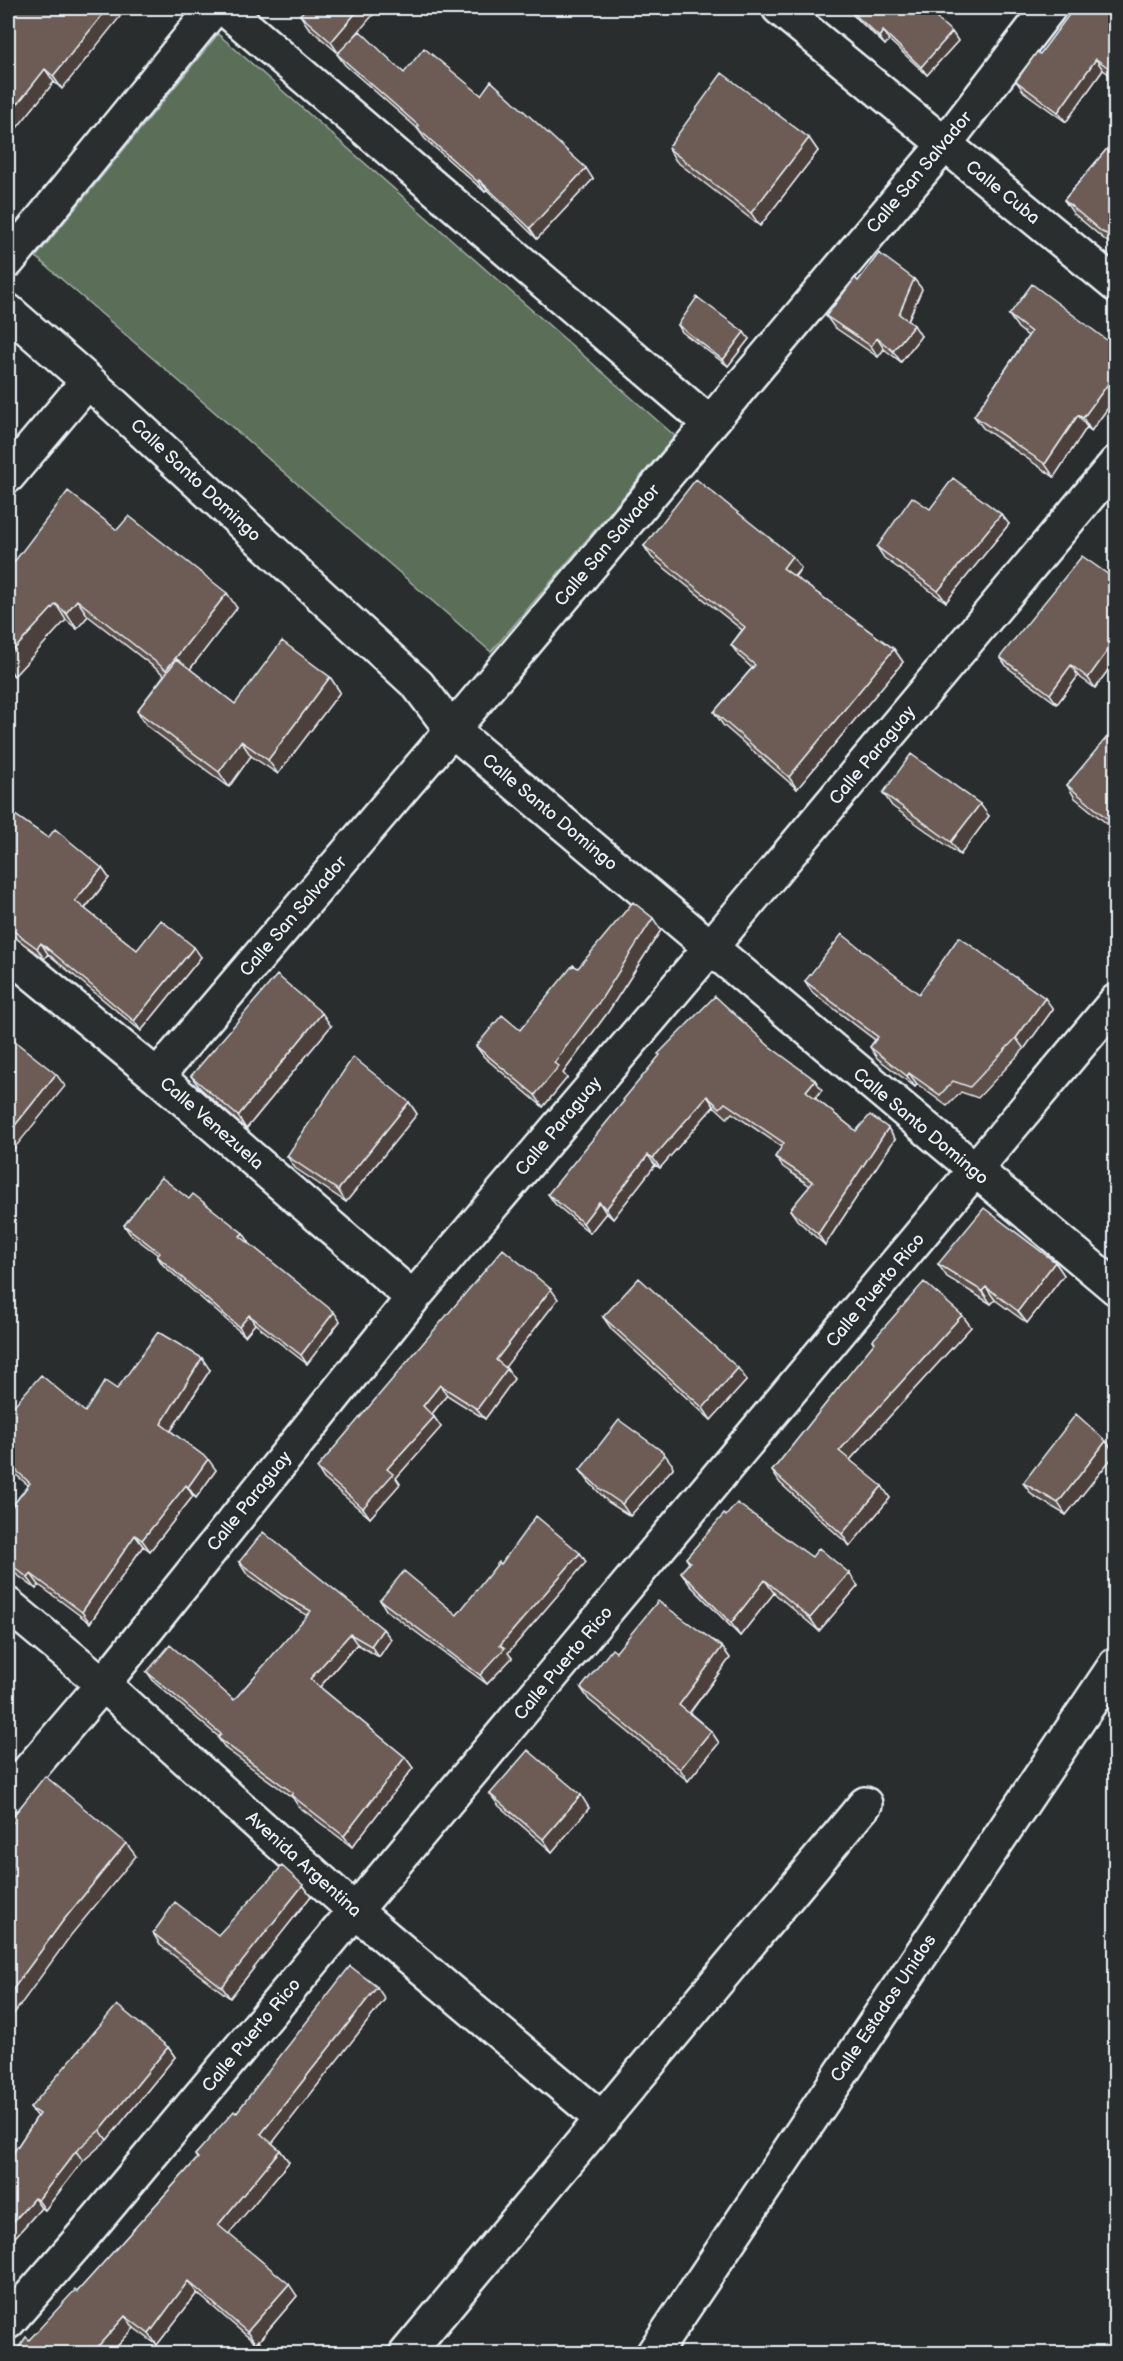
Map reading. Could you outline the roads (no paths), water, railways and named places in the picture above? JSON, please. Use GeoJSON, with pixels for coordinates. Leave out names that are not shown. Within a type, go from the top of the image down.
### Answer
{"type":"FeatureCollection","features":[{"type":"Feature","properties":{"kind":"street"},"geometry":{"type":"LineString","coordinates":[[8,261],[214,8]]}},
{"type":"Feature","properties":{"kind":"street"},"geometry":{"type":"LineString","coordinates":[[224,8],[708,422]]}},
{"type":"Feature","properties":{"kind":"street","name":"Calle Cuba"},"geometry":{"type":"LineString","coordinates":[[779,8],[1116,285]]}},
{"type":"Feature","properties":{"kind":"street","name":"Calle San Salvador"},"geometry":{"type":"LineString","coordinates":[[157,1076],[452,730],[708,422],[944,144],[1049,8]]}},
{"type":"Feature","properties":{"kind":"street","name":"Calle Santo Domingo"},"geometry":{"type":"LineString","coordinates":[[8,311],[88,381],[418,685],[452,730],[974,1172],[1116,1288]]}},
{"type":"Feature","properties":{"kind":"street"},"geometry":{"type":"LineString","coordinates":[[8,476],[88,381]]}},
{"type":"Feature","properties":{"kind":"street","name":"Calle Paraguay"},"geometry":{"type":"LineString","coordinates":[[8,1795],[103,1684],[412,1298],[711,947],[1116,463]]}},
{"type":"Feature","properties":{"kind":"street","name":"Calle Venezuela"},"geometry":{"type":"LineString","coordinates":[[8,953],[157,1076],[412,1298]]}},
{"type":"Feature","properties":{"kind":"street","name":"Calle Puerto Rico"},"geometry":{"type":"LineString","coordinates":[[8,2322],[83,2236],[1116,1001]]}},
{"type":"Feature","properties":{"kind":"street","name":"Avenida Argentina"},"geometry":{"type":"LineString","coordinates":[[8,1605],[103,1684],[355,1911],[603,2120]]}},
{"type":"Feature","properties":{"kind":"street","name":"Calle Estados Unidos"},"geometry":{"type":"LineString","coordinates":[[653,2354],[1116,1664]]}},
{"type":"Feature","properties":{"kind":"street"},"geometry":{"type":"LineString","coordinates":[[406,2354],[865,1804]]}}]}
